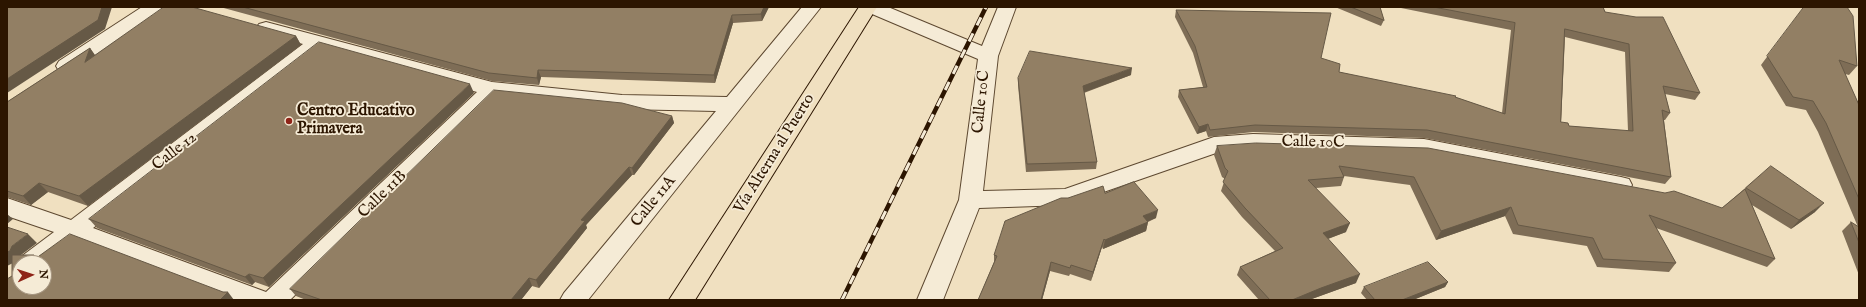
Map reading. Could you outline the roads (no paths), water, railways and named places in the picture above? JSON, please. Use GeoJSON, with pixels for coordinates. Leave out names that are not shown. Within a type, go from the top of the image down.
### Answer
{"type":"FeatureCollection","features":[{"type":"Feature","properties":{"kind":"main road","name":"Vía Alterna al Puerto"},"geometry":{"type":"LineString","coordinates":[[682,300],[868,7]]}},
{"type":"Feature","properties":{"kind":"street"},"geometry":{"type":"LineString","coordinates":[[52,75],[155,7]]}},
{"type":"Feature","properties":{"kind":"street","name":"Calle 11A"},"geometry":{"type":"LineString","coordinates":[[573,300],[812,7]]}},
{"type":"Feature","properties":{"kind":"street"},"geometry":{"type":"LineString","coordinates":[[872,7],[988,56]]}},
{"type":"Feature","properties":{"kind":"street","name":"Calle 10C"},"geometry":{"type":"LineString","coordinates":[[930,300],[971,200],[988,56],[1007,7]]}},
{"type":"Feature","properties":{"kind":"street"},"geometry":{"type":"LineString","coordinates":[[251,24],[492,89],[622,102],[734,104]]}},
{"type":"Feature","properties":{"kind":"street","name":"Calle 12"},"geometry":{"type":"LineString","coordinates":[[41,255],[319,42]]}},
{"type":"Feature","properties":{"kind":"street","name":"Calle 11B"},"geometry":{"type":"LineString","coordinates":[[274,300],[492,89]]}},
{"type":"Feature","properties":{"kind":"street","name":"Calle 10C"},"geometry":{"type":"LineString","coordinates":[[971,200],[1066,197],[1214,145],[1253,142],[1424,147],[1643,189]]}},
{"type":"Feature","properties":{"kind":"street"},"geometry":{"type":"LineString","coordinates":[[7,207],[74,230],[259,300]]}},
{"type":"Feature","properties":{"kind":"railway"},"geometry":{"type":"LineString","coordinates":[[842,300],[986,7]]}},
{"type":"Feature","properties":{"kind":"place","name":"Centro Educativo Primavera"},"geometry":{"type":"Point","coordinates":[289,121]}}]}
